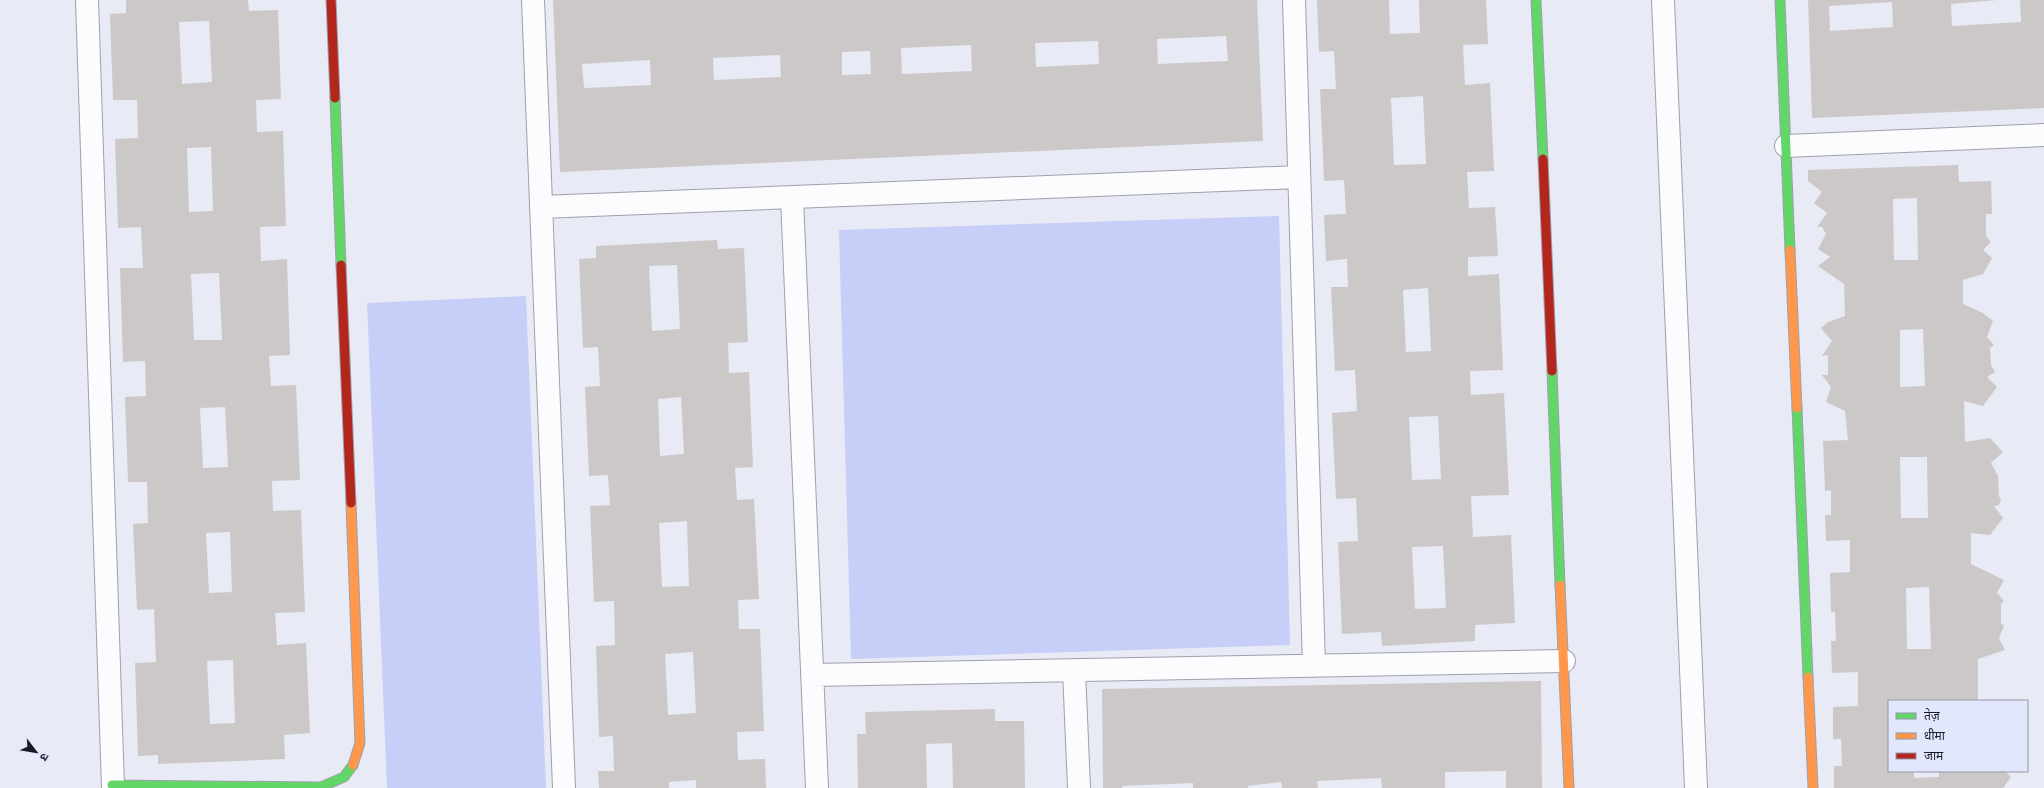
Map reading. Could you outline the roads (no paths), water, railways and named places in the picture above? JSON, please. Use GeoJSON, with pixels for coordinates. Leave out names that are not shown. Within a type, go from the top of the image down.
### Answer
{"type":"FeatureCollection","features":[{"type":"Feature","properties":{"kind":"street"},"geometry":{"type":"LineString","coordinates":[[87,0],[112,786],[321,786],[341,781],[354,768],[360,743],[331,0]]}},
{"type":"Feature","properties":{"kind":"street"},"geometry":{"type":"LineString","coordinates":[[533,0],[564,788]]}},
{"type":"Feature","properties":{"kind":"street"},"geometry":{"type":"LineString","coordinates":[[1294,0],[1314,666]]}},
{"type":"Feature","properties":{"kind":"street"},"geometry":{"type":"LineString","coordinates":[[1536,0],[1569,788]]}},
{"type":"Feature","properties":{"kind":"street"},"geometry":{"type":"LineString","coordinates":[[1663,0],[1696,788]]}},
{"type":"Feature","properties":{"kind":"street"},"geometry":{"type":"LineString","coordinates":[[1780,0],[1813,788]]}},
{"type":"Feature","properties":{"kind":"street"},"geometry":{"type":"LineString","coordinates":[[1786,146],[2044,135]]}},
{"type":"Feature","properties":{"kind":"street"},"geometry":{"type":"LineString","coordinates":[[541,208],[1299,177]]}},
{"type":"Feature","properties":{"kind":"street"},"geometry":{"type":"LineString","coordinates":[[792,197],[817,788]]}},
{"type":"Feature","properties":{"kind":"street"},"geometry":{"type":"LineString","coordinates":[[812,675],[1564,661]]}},
{"type":"Feature","properties":{"kind":"street"},"geometry":{"type":"LineString","coordinates":[[1074,670],[1079,788]]}}]}
